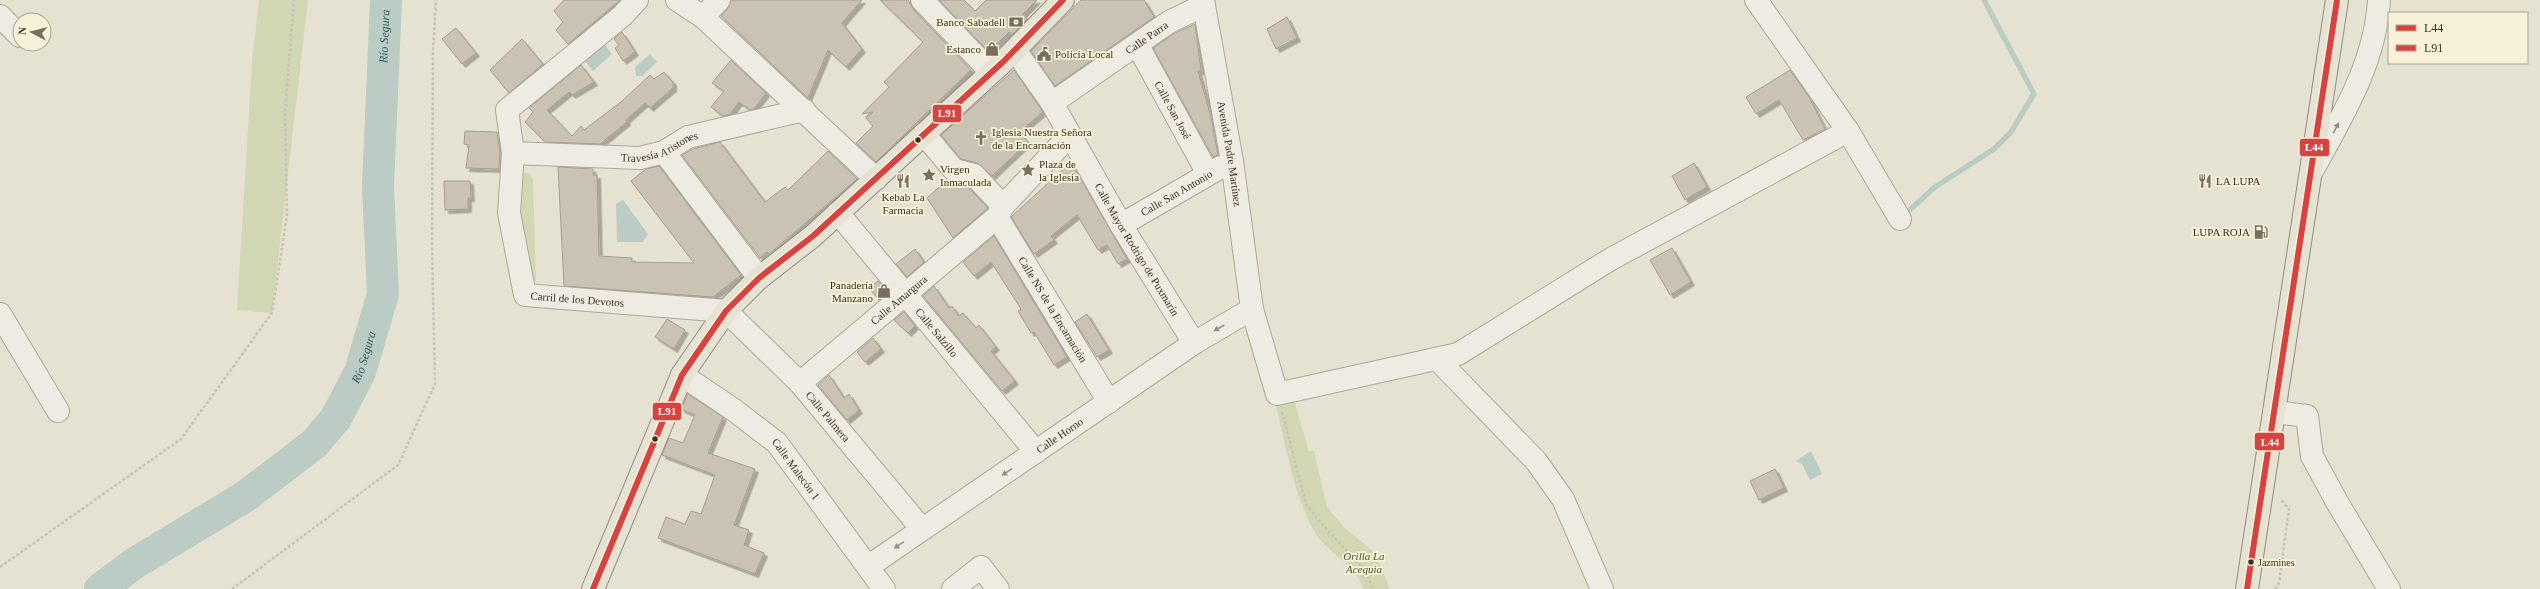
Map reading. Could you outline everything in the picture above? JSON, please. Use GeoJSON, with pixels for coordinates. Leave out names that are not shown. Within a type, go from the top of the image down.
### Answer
{"type":"FeatureCollection","features":[{"type":"Feature","properties":{"kind":"main road"},"geometry":{"type":"LineString","coordinates":[[593,589],[682,375],[726,311],[759,278],[813,236],[992,72],[1063,0]]}},
{"type":"Feature","properties":{"kind":"main road"},"geometry":{"type":"LineString","coordinates":[[2247,589],[2337,0]]}},
{"type":"Feature","properties":{"kind":"street"},"geometry":{"type":"LineString","coordinates":[[513,153],[507,110],[622,16],[637,0]]}},
{"type":"Feature","properties":{"kind":"street"},"geometry":{"type":"LineString","coordinates":[[677,0],[703,17],[876,179]]}},
{"type":"Feature","properties":{"kind":"street"},"geometry":{"type":"LineString","coordinates":[[703,17],[719,0]]}},
{"type":"Feature","properties":{"kind":"street"},"geometry":{"type":"LineString","coordinates":[[922,0],[992,72]]}},
{"type":"Feature","properties":{"kind":"street"},"geometry":{"type":"LineString","coordinates":[[1756,0],[1848,131],[1900,219]]}},
{"type":"Feature","properties":{"kind":"street"},"geometry":{"type":"LineString","coordinates":[[2310,174],[2362,77],[2370,53],[2378,0]]}},
{"type":"Feature","properties":{"kind":"street","name":"Calle Parra"},"geometry":{"type":"LineString","coordinates":[[1052,103],[1138,46],[1169,22],[1204,3]]}},
{"type":"Feature","properties":{"kind":"street","name":"Avenida Padre Martínez"},"geometry":{"type":"LineString","coordinates":[[1204,3],[1232,161],[1252,308],[1277,394]]}},
{"type":"Feature","properties":{"kind":"street"},"geometry":{"type":"LineString","coordinates":[[0,16],[12,28]]}},
{"type":"Feature","properties":{"kind":"street","name":"Calle San José"},"geometry":{"type":"LineString","coordinates":[[1138,46],[1208,174]]}},
{"type":"Feature","properties":{"kind":"street"},"geometry":{"type":"LineString","coordinates":[[1000,212],[1069,136],[1052,103],[1015,50]]}},
{"type":"Feature","properties":{"kind":"street","name":"Travesía Aristones"},"geometry":{"type":"LineString","coordinates":[[513,153],[640,158],[664,152],[688,137],[804,110]]}},
{"type":"Feature","properties":{"kind":"street"},"geometry":{"type":"LineString","coordinates":[[1277,394],[1351,379],[1403,364],[1438,360],[1458,354],[1611,259],[1848,131]]}},
{"type":"Feature","properties":{"kind":"street","name":"Calle NS de la Encarnación"},"geometry":{"type":"LineString","coordinates":[[924,134],[954,170],[974,175],[1000,212],[1110,402]]}},
{"type":"Feature","properties":{"kind":"street","name":"Calle Mayor Rodrigo de Puxmarín"},"geometry":{"type":"LineString","coordinates":[[1069,136],[1121,225],[1194,343]]}},
{"type":"Feature","properties":{"kind":"street"},"geometry":{"type":"LineString","coordinates":[[664,152],[759,278]]}},
{"type":"Feature","properties":{"kind":"street","name":"Carril de los Devotos"},"geometry":{"type":"LineString","coordinates":[[513,153],[509,213],[525,295],[726,311]]}},
{"type":"Feature","properties":{"kind":"street","name":"Calle San Antonio"},"geometry":{"type":"LineString","coordinates":[[1121,225],[1232,161]]}},
{"type":"Feature","properties":{"kind":"street","name":"Calle Amargura"},"geometry":{"type":"LineString","coordinates":[[800,383],[906,294],[1000,212]]}},
{"type":"Feature","properties":{"kind":"street","name":"Calle Salzillo"},"geometry":{"type":"LineString","coordinates":[[838,213],[1036,452]]}},
{"type":"Feature","properties":{"kind":"street","name":"Calle Horno"},"geometry":{"type":"LineString","coordinates":[[869,566],[1194,343],[1252,308]]}},
{"type":"Feature","properties":{"kind":"street","name":"Calle Palmera"},"geometry":{"type":"LineString","coordinates":[[726,311],[800,383],[922,529]]}},
{"type":"Feature","properties":{"kind":"street"},"geometry":{"type":"LineString","coordinates":[[0,314],[58,411]]}},
{"type":"Feature","properties":{"kind":"street"},"geometry":{"type":"LineString","coordinates":[[1438,360],[1536,461],[1564,499],[1602,589]]}},
{"type":"Feature","properties":{"kind":"street","name":"Calle Malecón 1"},"geometry":{"type":"LineString","coordinates":[[682,375],[734,410],[777,444],[869,566],[884,589]]}},
{"type":"Feature","properties":{"kind":"street"},"geometry":{"type":"LineString","coordinates":[[2274,412],[2307,416],[2312,456],[2337,502],[2390,589]]}},
{"type":"Feature","properties":{"kind":"street"},"geometry":{"type":"LineString","coordinates":[[953,589],[981,567],[998,589]]}},
{"type":"Feature","properties":{"kind":"path"},"geometry":{"type":"LineString","coordinates":[[1,565],[181,439],[272,313],[287,215],[285,112],[294,0]]}},
{"type":"Feature","properties":{"kind":"path"},"geometry":{"type":"LineString","coordinates":[[232,589],[398,466],[435,384],[432,247],[433,52],[436,0]]}},
{"type":"Feature","properties":{"kind":"path"},"geometry":{"type":"LineString","coordinates":[[1277,394],[1306,504],[1320,522],[1366,572],[1373,589]]}},
{"type":"Feature","properties":{"kind":"green space"},"geometry":{"type":"Polygon","coordinates":[[[259,0],[308,0],[272,313],[237,310],[252,62],[259,0]]]}},
{"type":"Feature","properties":{"kind":"green space"},"geometry":{"type":"Polygon","coordinates":[[[525,172],[530,174],[533,181],[536,282],[527,275],[516,176],[525,172]]]}},
{"type":"Feature","properties":{"kind":"green space","name":"Orilla La Acequia"},"geometry":{"type":"Polygon","coordinates":[[[1294,400],[1309,451],[1314,451],[1327,507],[1344,527],[1375,553],[1390,589],[1363,589],[1354,572],[1326,546],[1314,531],[1295,486],[1276,405],[1294,400]]]}},
{"type":"Feature","properties":{"kind":"shaded area"},"geometry":{"type":"Polygon","coordinates":[[[604,44],[612,54],[593,71],[584,60],[604,44]]]}},
{"type":"Feature","properties":{"kind":"shaded area"},"geometry":{"type":"Polygon","coordinates":[[[650,54],[657,62],[642,76],[636,76],[635,67],[650,54]]]}},
{"type":"Feature","properties":{"kind":"shaded area"},"geometry":{"type":"Polygon","coordinates":[[[623,200],[648,234],[643,242],[617,242],[616,204],[623,200]]]}},
{"type":"Feature","properties":{"kind":"shaded area"},"geometry":{"type":"Polygon","coordinates":[[[1811,451],[1822,474],[1810,480],[1802,464],[1796,461],[1811,451]]]}},
{"type":"Feature","properties":{"kind":"building"},"geometry":{"type":"Polygon","coordinates":[[[564,0],[620,0],[568,44],[556,30],[563,22],[554,11],[564,0]]]}},
{"type":"Feature","properties":{"kind":"building"},"geometry":{"type":"Polygon","coordinates":[[[731,0],[862,0],[842,23],[862,49],[846,67],[828,50],[808,98],[721,16],[728,8],[731,0]]]}},
{"type":"Feature","properties":{"kind":"building"},"geometry":{"type":"Polygon","coordinates":[[[880,0],[908,0],[913,9],[971,70],[876,162],[856,143],[873,126],[866,118],[873,112],[862,114],[889,87],[884,82],[923,42],[880,0]]]}},
{"type":"Feature","properties":{"kind":"building"},"geometry":{"type":"Polygon","coordinates":[[[939,0],[964,0],[975,11],[986,0],[1037,0],[1023,14],[1027,19],[1013,34],[1009,32],[989,52],[939,0]]]}},
{"type":"Feature","properties":{"kind":"building"},"geometry":{"type":"Polygon","coordinates":[[[1081,0],[1144,0],[1154,17],[1055,86],[1031,51],[1081,0]]]}},
{"type":"Feature","properties":{"kind":"building"},"geometry":{"type":"Polygon","coordinates":[[[1287,17],[1297,38],[1276,49],[1267,29],[1287,17]]]}},
{"type":"Feature","properties":{"kind":"building"},"geometry":{"type":"Polygon","coordinates":[[[1195,24],[1201,71],[1198,71],[1211,117],[1218,155],[1213,157],[1153,48],[1175,33],[1195,24]]]}},
{"type":"Feature","properties":{"kind":"building"},"geometry":{"type":"Polygon","coordinates":[[[456,28],[476,53],[462,64],[442,39],[456,28]]]}},
{"type":"Feature","properties":{"kind":"building"},"geometry":{"type":"Polygon","coordinates":[[[622,32],[635,52],[623,61],[615,48],[619,45],[614,39],[622,32]]]}},
{"type":"Feature","properties":{"kind":"building"},"geometry":{"type":"Polygon","coordinates":[[[522,39],[543,64],[509,93],[490,70],[522,39]]]}},
{"type":"Feature","properties":{"kind":"building"},"geometry":{"type":"Polygon","coordinates":[[[731,60],[766,93],[754,109],[750,110],[739,102],[730,114],[723,116],[711,107],[724,91],[712,83],[731,60]]]}},
{"type":"Feature","properties":{"kind":"building"},"geometry":{"type":"Polygon","coordinates":[[[581,65],[594,82],[572,95],[569,92],[547,110],[572,136],[581,126],[584,130],[621,102],[650,75],[654,79],[664,72],[673,82],[673,88],[650,108],[645,103],[626,120],[627,122],[600,144],[545,142],[525,122],[533,112],[529,108],[581,65]]]}},
{"type":"Feature","properties":{"kind":"building","name":"Iglesia Nuestra Señora de la Encarnación"},"geometry":{"type":"Polygon","coordinates":[[[1014,70],[1043,112],[1024,128],[1026,131],[1022,135],[1028,142],[992,176],[977,163],[961,159],[941,135],[1014,70]]]}},
{"type":"Feature","properties":{"kind":"building"},"geometry":{"type":"Polygon","coordinates":[[[1790,70],[1809,97],[1825,129],[1803,140],[1779,100],[1756,114],[1746,97],[1790,70]]]}},
{"type":"Feature","properties":{"kind":"building"},"geometry":{"type":"Polygon","coordinates":[[[465,131],[497,132],[500,153],[499,169],[466,168],[469,145],[464,144],[465,131]]]}},
{"type":"Feature","properties":{"kind":"building"},"geometry":{"type":"Polygon","coordinates":[[[720,142],[765,202],[785,187],[788,190],[828,151],[857,179],[769,254],[767,252],[760,258],[682,155],[693,149],[720,142]]]}},
{"type":"Feature","properties":{"kind":"building"},"geometry":{"type":"Polygon","coordinates":[[[1071,162],[1127,259],[1118,264],[1107,245],[1098,250],[1077,215],[1051,236],[1054,240],[1034,254],[1011,217],[1071,162]]]}},
{"type":"Feature","properties":{"kind":"building"},"geometry":{"type":"Polygon","coordinates":[[[1694,163],[1707,187],[1685,200],[1672,176],[1694,163]]]}},
{"type":"Feature","properties":{"kind":"building"},"geometry":{"type":"Polygon","coordinates":[[[659,166],[741,275],[713,297],[564,286],[558,167],[593,169],[593,175],[597,175],[599,256],[632,258],[632,262],[694,263],[631,181],[646,169],[659,166]]]}},
{"type":"Feature","properties":{"kind":"building"},"geometry":{"type":"Polygon","coordinates":[[[947,180],[967,186],[988,208],[953,238],[927,198],[947,180]]]}},
{"type":"Feature","properties":{"kind":"building"},"geometry":{"type":"Polygon","coordinates":[[[444,181],[470,181],[471,198],[468,198],[468,209],[445,210],[444,181]]]}},
{"type":"Feature","properties":{"kind":"building"},"geometry":{"type":"Polygon","coordinates":[[[994,236],[1067,357],[1054,365],[1034,332],[1031,333],[1018,311],[1021,309],[991,262],[974,276],[963,262],[994,236]]]}},
{"type":"Feature","properties":{"kind":"building"},"geometry":{"type":"Polygon","coordinates":[[[1672,248],[1691,282],[1670,295],[1650,260],[1672,248]]]}},
{"type":"Feature","properties":{"kind":"building"},"geometry":{"type":"Polygon","coordinates":[[[915,249],[924,262],[907,277],[896,264],[915,249]]]}},
{"type":"Feature","properties":{"kind":"building"},"geometry":{"type":"Polygon","coordinates":[[[878,281],[888,293],[879,300],[869,288],[878,281]]]}},
{"type":"Feature","properties":{"kind":"building"},"geometry":{"type":"Polygon","coordinates":[[[934,286],[949,308],[952,306],[959,316],[963,313],[976,328],[979,325],[996,347],[991,351],[1015,381],[1002,391],[923,296],[934,286]]]}},
{"type":"Feature","properties":{"kind":"building"},"geometry":{"type":"Polygon","coordinates":[[[904,312],[915,326],[908,333],[894,320],[904,312]]]}},
{"type":"Feature","properties":{"kind":"building"},"geometry":{"type":"Polygon","coordinates":[[[1087,314],[1109,350],[1097,357],[1075,322],[1087,314]]]}},
{"type":"Feature","properties":{"kind":"building"},"geometry":{"type":"Polygon","coordinates":[[[667,319],[685,330],[674,349],[655,337],[667,319]]]}},
{"type":"Feature","properties":{"kind":"building"},"geometry":{"type":"Polygon","coordinates":[[[873,338],[881,349],[865,362],[857,352],[873,338]]]}},
{"type":"Feature","properties":{"kind":"building"},"geometry":{"type":"Polygon","coordinates":[[[829,375],[844,398],[849,394],[859,410],[847,420],[818,385],[829,375]]]}},
{"type":"Feature","properties":{"kind":"building"},"geometry":{"type":"Polygon","coordinates":[[[688,394],[723,417],[708,453],[755,469],[734,525],[749,530],[744,545],[764,553],[755,574],[658,538],[666,517],[685,524],[691,511],[701,514],[715,475],[662,455],[669,438],[683,443],[695,415],[681,409],[688,394]]]}},
{"type":"Feature","properties":{"kind":"building"},"geometry":{"type":"Polygon","coordinates":[[[1775,469],[1784,488],[1759,500],[1750,481],[1775,469]]]}},
{"type":"Feature","properties":{"kind":"waterway","name":"Río Segura"},"geometry":{"type":"LineString","coordinates":[[100,589],[135,563],[246,496],[315,443],[336,418],[360,372],[383,294],[378,186],[386,0]]}},
{"type":"Feature","properties":{"kind":"waterway"},"geometry":{"type":"LineString","coordinates":[[1903,216],[1935,187],[1994,149],[2011,132],[2034,94],[1984,0]]}},
{"type":"Feature","properties":{"kind":"transit line","name":"L91"},"geometry":{"type":"LineString","coordinates":[[593,589],[682,375],[726,311],[759,278],[813,236],[1004,61],[1063,0]]}},
{"type":"Feature","properties":{"kind":"transit line","name":"L44"},"geometry":{"type":"LineString","coordinates":[[2247,589],[2337,0]]}},
{"type":"Feature","properties":{"kind":"place","name":"Banco Sabadell"},"geometry":{"type":"Point","coordinates":[1016,22]}},
{"type":"Feature","properties":{"kind":"place","name":"Estanco"},"geometry":{"type":"Point","coordinates":[992,49]}},
{"type":"Feature","properties":{"kind":"place","name":"Policía Local"},"geometry":{"type":"Point","coordinates":[1044,54]}},
{"type":"Feature","properties":{"kind":"place","name":"Iglesia Nuestra Señora de la Encarnación"},"geometry":{"type":"Point","coordinates":[981,138]}},
{"type":"Feature","properties":{"kind":"place","name":"Plaza de la Iglesia"},"geometry":{"type":"Point","coordinates":[1028,170]}},
{"type":"Feature","properties":{"kind":"place","name":"Virgen Inmaculada"},"geometry":{"type":"Point","coordinates":[929,175]}},
{"type":"Feature","properties":{"kind":"place","name":"Kebab La Farmacia"},"geometry":{"type":"Point","coordinates":[903,181]}},
{"type":"Feature","properties":{"kind":"place","name":"LA LUPA"},"geometry":{"type":"Point","coordinates":[2205,181]}},
{"type":"Feature","properties":{"kind":"place","name":"LUPA ROJA"},"geometry":{"type":"Point","coordinates":[2261,232]}},
{"type":"Feature","properties":{"kind":"place","name":"Panadería Manzano"},"geometry":{"type":"Point","coordinates":[884,291]}},
{"type":"Feature","properties":{"kind":"place","name":"Jazmines"},"geometry":{"type":"Point","coordinates":[2251,562]}}]}
